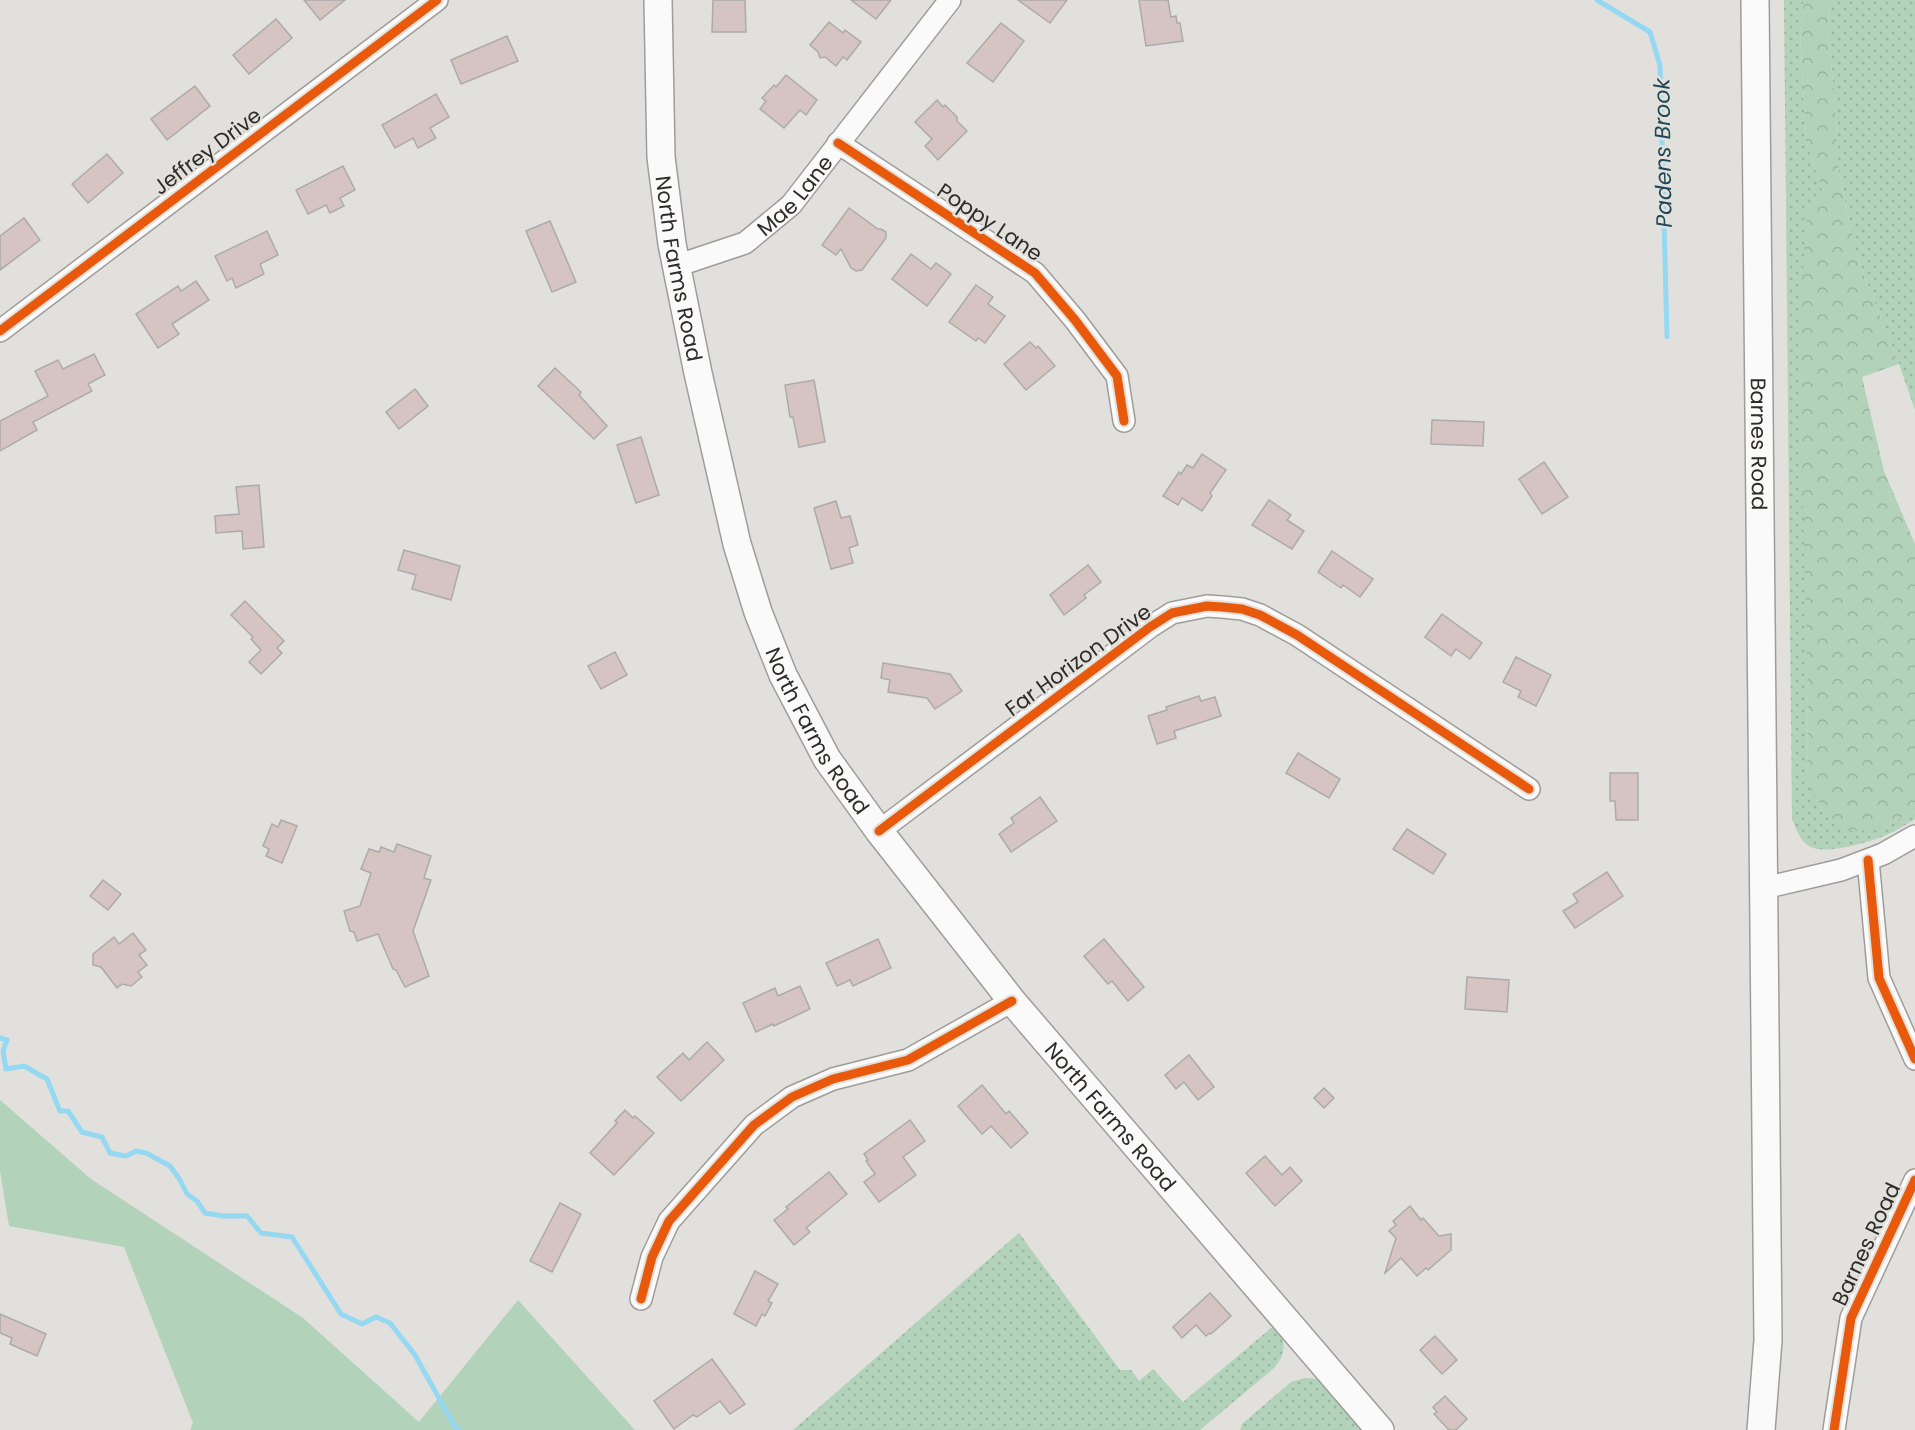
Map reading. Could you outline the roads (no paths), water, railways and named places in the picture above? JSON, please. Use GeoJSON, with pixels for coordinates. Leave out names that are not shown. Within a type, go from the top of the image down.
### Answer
{"type":"FeatureCollection","features":[{"type":"Feature","properties":{"kind":"main road","name":"North Farms Road"},"geometry":{"type":"LineString","coordinates":[[658,0],[661,157],[676,266],[737,544],[758,612],[783,675],[827,759],[879,831],[1012,1001],[1380,1430]]}},
{"type":"Feature","properties":{"kind":"main road","name":"Barnes Road"},"geometry":{"type":"LineString","coordinates":[[1755,0],[1768,1340],[1761,1430]]}},
{"type":"Feature","properties":{"kind":"street","name":"Jeffrey Drive"},"geometry":{"type":"LineString","coordinates":[[0,331],[437,0]]}},
{"type":"Feature","properties":{"kind":"street","name":"Mae Lane"},"geometry":{"type":"LineString","coordinates":[[676,266],[745,243],[791,205],[950,0]]}},
{"type":"Feature","properties":{"kind":"street","name":"Poppy Lane"},"geometry":{"type":"LineString","coordinates":[[838,143],[1035,273],[1075,320],[1117,376],[1124,421]]}},
{"type":"Feature","properties":{"kind":"street","name":"Far Horizon Drive"},"geometry":{"type":"LineString","coordinates":[[879,831],[1150,627],[1172,613],[1207,606],[1242,609],[1260,615],[1297,635],[1529,789]]}},
{"type":"Feature","properties":{"kind":"street"},"geometry":{"type":"LineString","coordinates":[[1764,888],[1841,870],[1883,854],[1915,836]]}},
{"type":"Feature","properties":{"kind":"street"},"geometry":{"type":"LineString","coordinates":[[1868,860],[1879,978],[1915,1059]]}},
{"type":"Feature","properties":{"kind":"street"},"geometry":{"type":"LineString","coordinates":[[641,1299],[652,1257],[669,1221],[754,1125],[792,1097],[832,1078],[908,1060],[1012,1001]]}},
{"type":"Feature","properties":{"kind":"street","name":"Barnes Road"},"geometry":{"type":"LineString","coordinates":[[1834,1430],[1851,1318],[1915,1180]]}},
{"type":"Feature","properties":{"kind":"waterway","name":"Padens Brook"},"geometry":{"type":"LineString","coordinates":[[1597,0],[1650,32],[1660,65],[1667,337]]}},
{"type":"Feature","properties":{"kind":"waterway"},"geometry":{"type":"LineString","coordinates":[[0,1038],[7,1040],[3,1051],[6,1069],[24,1066],[47,1079],[60,1111],[68,1111],[82,1132],[102,1137],[110,1153],[126,1156],[136,1151],[146,1153],[170,1166],[187,1194],[197,1201],[205,1213],[247,1216],[261,1233],[292,1237],[341,1314],[362,1324],[376,1317],[390,1323],[415,1355],[456,1429],[459,1430]]}}]}
